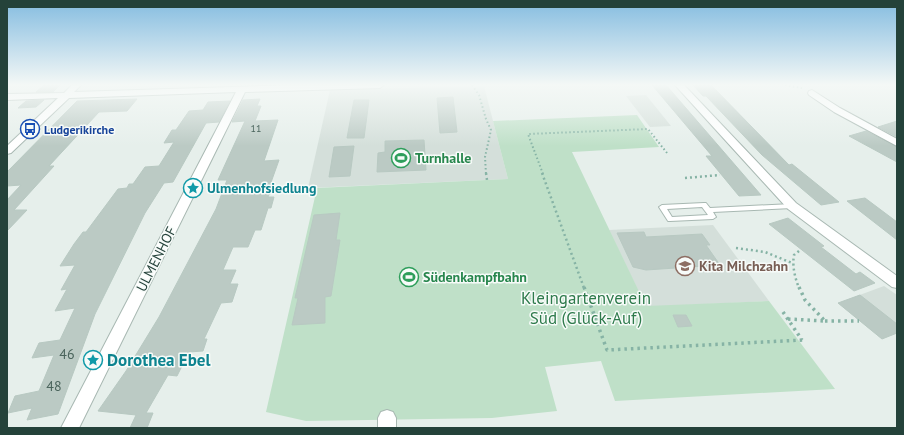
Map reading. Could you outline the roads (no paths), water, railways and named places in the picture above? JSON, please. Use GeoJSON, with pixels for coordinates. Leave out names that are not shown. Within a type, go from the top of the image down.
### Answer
{"type":"FeatureCollection","features":[{"type":"Feature","properties":{"kind":"street"},"geometry":{"type":"LineString","coordinates":[[7,151],[56,105]]}},
{"type":"Feature","properties":{"kind":"street","name":"ULMENHOF"},"geometry":{"type":"LineString","coordinates":[[70,428],[234,105]]}},
{"type":"Feature","properties":{"kind":"street"},"geometry":{"type":"LineString","coordinates":[[698,105],[792,206],[897,283]]}},
{"type":"Feature","properties":{"kind":"street"},"geometry":{"type":"LineString","coordinates":[[829,105],[897,143]]}},
{"type":"Feature","properties":{"kind":"lane"},"geometry":{"type":"LineString","coordinates":[[704,205],[708,210],[713,217],[670,219],[662,207],[704,205]]}},
{"type":"Feature","properties":{"kind":"lane"},"geometry":{"type":"LineString","coordinates":[[708,210],[792,206]]}},
{"type":"Feature","properties":{"kind":"place","name":"Ludgerikirche"},"geometry":{"type":"Point","coordinates":[30,129]}},
{"type":"Feature","properties":{"kind":"place","name":"Turnhalle"},"geometry":{"type":"Point","coordinates":[401,158]}},
{"type":"Feature","properties":{"kind":"place","name":"Ulmenhofsiedlung"},"geometry":{"type":"Point","coordinates":[193,188]}},
{"type":"Feature","properties":{"kind":"place","name":"Kita Milchzahn"},"geometry":{"type":"Point","coordinates":[685,266]}},
{"type":"Feature","properties":{"kind":"place","name":"Südenkampfbahn"},"geometry":{"type":"Point","coordinates":[409,277]}},
{"type":"Feature","properties":{"kind":"place","name":"Dorothea Ebel"},"geometry":{"type":"Point","coordinates":[93,360]}},
{"type":"Feature","properties":{"kind":"park label","name":"Kleingartenverein Süd (Glück-Auf)"},"geometry":{"type":"Point","coordinates":[586,308]}}]}
